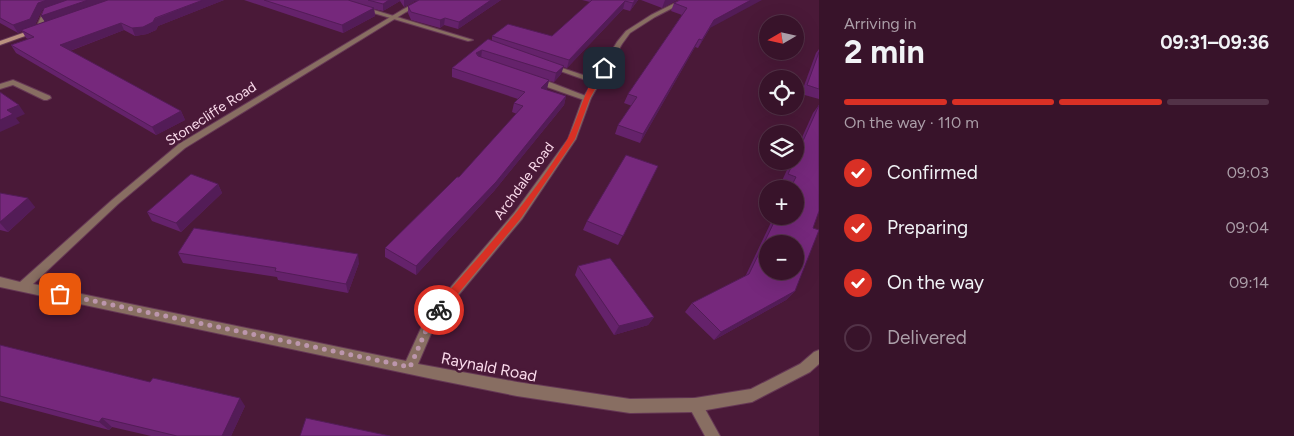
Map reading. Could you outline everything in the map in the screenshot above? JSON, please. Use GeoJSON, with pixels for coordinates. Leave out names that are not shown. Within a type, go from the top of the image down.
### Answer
{"type":"FeatureCollection","features":[{"type":"Feature","properties":{"kind":"street","name":"Stonecliffe Road"},"geometry":{"type":"LineString","coordinates":[[22,286],[115,202],[182,146],[417,4],[438,0]]}},
{"type":"Feature","properties":{"kind":"street","name":"Archdale Road"},"geometry":{"type":"LineString","coordinates":[[410,367],[431,319],[518,216],[572,139],[587,98],[610,55],[628,32],[679,1]]}},
{"type":"Feature","properties":{"kind":"street"},"geometry":{"type":"LineString","coordinates":[[351,5],[470,40]]}},
{"type":"Feature","properties":{"kind":"street"},"geometry":{"type":"LineString","coordinates":[[38,30],[45,13],[60,8]]}},
{"type":"Feature","properties":{"kind":"street"},"geometry":{"type":"LineString","coordinates":[[0,43],[48,27]]}},
{"type":"Feature","properties":{"kind":"street"},"geometry":{"type":"LineString","coordinates":[[547,65],[597,81]]}},
{"type":"Feature","properties":{"kind":"street"},"geometry":{"type":"LineString","coordinates":[[528,78],[587,98]]}},
{"type":"Feature","properties":{"kind":"street"},"geometry":{"type":"LineString","coordinates":[[0,87],[13,82],[47,98]]}},
{"type":"Feature","properties":{"kind":"street","name":"Raynald Road"},"geometry":{"type":"LineString","coordinates":[[0,282],[517,389],[630,406],[695,405],[752,395],[806,368],[819,356]]}},
{"type":"Feature","properties":{"kind":"street"},"geometry":{"type":"LineString","coordinates":[[695,405],[712,436]]}},
{"type":"Feature","properties":{"kind":"building"},"geometry":{"type":"Polygon","coordinates":[[[0,0],[47,0],[38,3],[30,19],[13,25],[0,18],[0,0]]]}},
{"type":"Feature","properties":{"kind":"building"},"geometry":{"type":"Polygon","coordinates":[[[67,0],[88,0],[41,16],[44,8],[67,0]]]}},
{"type":"Feature","properties":{"kind":"building"},"geometry":{"type":"Polygon","coordinates":[[[108,0],[203,0],[155,18],[153,22],[143,27],[132,28],[121,23],[60,45],[181,111],[152,127],[11,45],[34,37],[21,30],[108,0]]]}},
{"type":"Feature","properties":{"kind":"building"},"geometry":{"type":"Polygon","coordinates":[[[264,0],[348,0],[374,8],[342,25],[264,0]]]}},
{"type":"Feature","properties":{"kind":"building"},"geometry":{"type":"Polygon","coordinates":[[[368,0],[389,0],[383,4],[368,0]]]}},
{"type":"Feature","properties":{"kind":"building"},"geometry":{"type":"Polygon","coordinates":[[[419,0],[491,0],[459,22],[445,18],[440,20],[411,12],[408,6],[419,0]]]}},
{"type":"Feature","properties":{"kind":"building"},"geometry":{"type":"Polygon","coordinates":[[[592,0],[635,0],[633,3],[625,1],[569,60],[492,36],[508,24],[552,36],[592,0]]]}},
{"type":"Feature","properties":{"kind":"building"},"geometry":{"type":"Polygon","coordinates":[[[680,0],[751,0],[714,20],[702,40],[699,39],[643,134],[618,125],[637,97],[628,94],[687,8],[674,3],[680,0]]]}},
{"type":"Feature","properties":{"kind":"building"},"geometry":{"type":"Polygon","coordinates":[[[488,39],[564,66],[556,73],[482,50],[476,53],[478,56],[549,80],[541,88],[566,96],[496,182],[416,266],[385,248],[459,177],[523,106],[514,103],[525,92],[452,68],[488,39]]]}},
{"type":"Feature","properties":{"kind":"building"},"geometry":{"type":"Polygon","coordinates":[[[819,52],[819,89],[807,85],[819,52]]]}},
{"type":"Feature","properties":{"kind":"building"},"geometry":{"type":"Polygon","coordinates":[[[0,92],[19,105],[7,110],[13,114],[0,120],[0,92]]]}},
{"type":"Feature","properties":{"kind":"building"},"geometry":{"type":"Polygon","coordinates":[[[819,105],[819,211],[813,228],[819,230],[804,268],[804,235],[768,235],[773,225],[804,225],[804,180],[794,180],[796,177],[788,174],[790,170],[804,170],[804,139],[819,105]]]}},
{"type":"Feature","properties":{"kind":"building"},"geometry":{"type":"Polygon","coordinates":[[[626,155],[658,166],[623,236],[587,221],[626,155]]]}},
{"type":"Feature","properties":{"kind":"building"},"geometry":{"type":"Polygon","coordinates":[[[191,174],[218,184],[176,223],[147,212],[191,174]]]}},
{"type":"Feature","properties":{"kind":"building"},"geometry":{"type":"Polygon","coordinates":[[[0,193],[28,198],[0,222],[0,193]]]}},
{"type":"Feature","properties":{"kind":"building"},"geometry":{"type":"Polygon","coordinates":[[[194,228],[358,254],[346,284],[275,271],[276,268],[178,253],[194,228]]]}},
{"type":"Feature","properties":{"kind":"building"},"geometry":{"type":"Polygon","coordinates":[[[759,253],[759,280],[799,280],[795,291],[721,332],[692,303],[749,274],[759,253]]]}},
{"type":"Feature","properties":{"kind":"building"},"geometry":{"type":"Polygon","coordinates":[[[610,258],[654,317],[619,326],[578,266],[610,258]]]}},
{"type":"Feature","properties":{"kind":"building"},"geometry":{"type":"Polygon","coordinates":[[[0,345],[150,382],[153,378],[240,398],[222,436],[177,436],[102,418],[99,422],[0,396],[0,345]]]}},
{"type":"Feature","properties":{"kind":"building"},"geometry":{"type":"Polygon","coordinates":[[[306,418],[390,436],[300,436],[306,418]]]}},
{"type":"Feature","properties":{"kind":"way so far"},"geometry":{"type":"LineString","coordinates":[[60,294],[410,367],[431,319],[439,310]]}},
{"type":"Feature","properties":{"kind":"route"},"geometry":{"type":"LineString","coordinates":[[439,310],[518,216],[572,139],[587,98],[604,68]]}}]}
